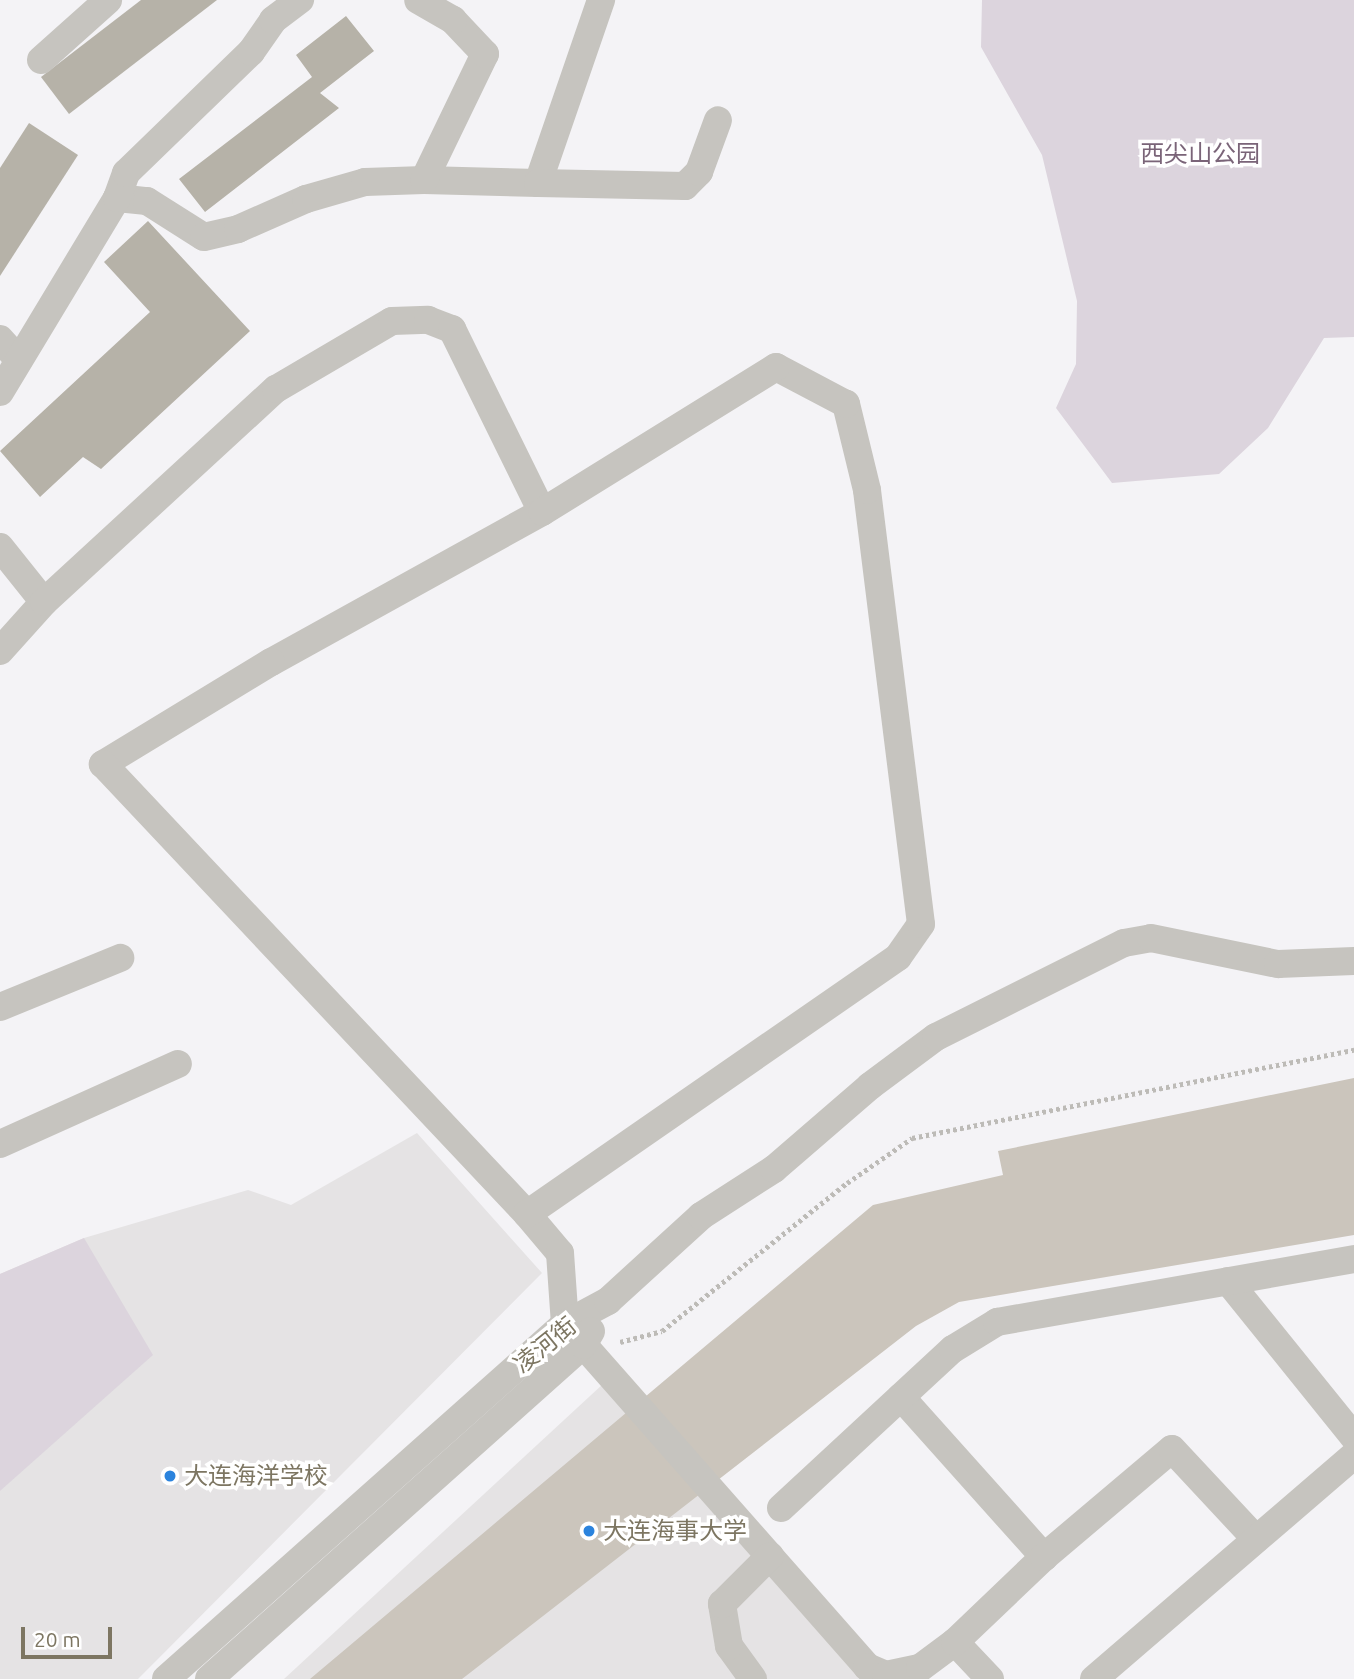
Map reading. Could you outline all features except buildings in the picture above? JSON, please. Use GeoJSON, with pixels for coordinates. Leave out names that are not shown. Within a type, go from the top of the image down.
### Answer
{"type":"FeatureCollection","features":[{"type":"Feature","properties":{"kind":"street"},"geometry":{"type":"LineString","coordinates":[[41,60],[108,0]]}},
{"type":"Feature","properties":{"kind":"street"},"geometry":{"type":"LineString","coordinates":[[0,392],[117,198],[126,173],[251,52],[272,20],[300,0]]}},
{"type":"Feature","properties":{"kind":"street"},"geometry":{"type":"LineString","coordinates":[[418,0],[453,20],[485,54],[424,180]]}},
{"type":"Feature","properties":{"kind":"street"},"geometry":{"type":"LineString","coordinates":[[538,183],[601,0]]}},
{"type":"Feature","properties":{"kind":"street"},"geometry":{"type":"LineString","coordinates":[[117,198],[147,201],[204,237],[239,229],[306,199],[365,182],[424,180],[685,186],[699,172],[718,120]]}},
{"type":"Feature","properties":{"kind":"street"},"geometry":{"type":"LineString","coordinates":[[0,651],[44,602],[276,389],[392,321],[428,320],[452,329],[542,512]]}},
{"type":"Feature","properties":{"kind":"street"},"geometry":{"type":"LineString","coordinates":[[0,339],[19,360]]}},
{"type":"Feature","properties":{"kind":"street"},"geometry":{"type":"LineString","coordinates":[[527,1214],[898,957],[921,924],[867,490],[846,404],[776,367],[542,512],[271,662],[103,764],[527,1214],[560,1253],[574,1335],[867,1667],[886,1675],[920,1668],[955,1642],[1044,1557],[1172,1449],[1256,1539]]}},
{"type":"Feature","properties":{"kind":"street"},"geometry":{"type":"LineString","coordinates":[[0,547],[44,602]]}},
{"type":"Feature","properties":{"kind":"street","name":"凌河街"},"geometry":{"type":"LineString","coordinates":[[209,1679],[701,1216],[775,1168],[870,1086],[936,1037],[1124,943],[1151,938],[1182,941],[1278,964],[1354,961]]}},
{"type":"Feature","properties":{"kind":"street"},"geometry":{"type":"LineString","coordinates":[[0,1007],[120,958]]}},
{"type":"Feature","properties":{"kind":"street"},"geometry":{"type":"LineString","coordinates":[[0,1144],[178,1064]]}},
{"type":"Feature","properties":{"kind":"street"},"geometry":{"type":"LineString","coordinates":[[780,1508],[953,1349],[997,1322],[1354,1259]]}},
{"type":"Feature","properties":{"kind":"street"},"geometry":{"type":"LineString","coordinates":[[1228,1281],[1354,1437]]}},
{"type":"Feature","properties":{"kind":"street","name":"凌河街"},"geometry":{"type":"LineString","coordinates":[[166,1679],[574,1335]]}},
{"type":"Feature","properties":{"kind":"street"},"geometry":{"type":"LineString","coordinates":[[901,1397],[1044,1557]]}},
{"type":"Feature","properties":{"kind":"street"},"geometry":{"type":"LineString","coordinates":[[1094,1679],[1354,1455]]}},
{"type":"Feature","properties":{"kind":"street"},"geometry":{"type":"LineString","coordinates":[[753,1679],[729,1646],[722,1604],[769,1556]]}},
{"type":"Feature","properties":{"kind":"street"},"geometry":{"type":"LineString","coordinates":[[955,1642],[990,1679]]}},
{"type":"Feature","properties":{"kind":"path"},"geometry":{"type":"LineString","coordinates":[[612,1344],[662,1331],[847,1183],[912,1138],[1354,1050]]}},
{"type":"Feature","properties":{"kind":"shaded area"},"geometry":{"type":"Polygon","coordinates":[[[1354,1078],[1354,1235],[959,1302],[916,1326],[462,1679],[310,1679],[873,1205],[1003,1175],[998,1151],[1354,1078]]]}},
{"type":"Feature","properties":{"kind":"shaded area","name":"大连海洋学校"},"geometry":{"type":"Polygon","coordinates":[[[417,1133],[542,1273],[138,1679],[0,1679],[0,1274],[84,1238],[248,1190],[291,1205],[417,1133]]]}},
{"type":"Feature","properties":{"kind":"shaded area","name":"大连海事大学"},"geometry":{"type":"Polygon","coordinates":[[[603,1384],[865,1679],[284,1679],[603,1384]]]}},
{"type":"Feature","properties":{"kind":"green space","name":"西尖山公园"},"geometry":{"type":"Polygon","coordinates":[[[982,0],[1354,0],[1354,337],[1324,338],[1268,428],[1219,474],[1112,483],[1056,408],[1076,364],[1077,301],[1042,155],[981,47],[982,0]]]}},
{"type":"Feature","properties":{"kind":"green space"},"geometry":{"type":"Polygon","coordinates":[[[84,1238],[153,1355],[0,1491],[0,1274],[84,1238]]]}},
{"type":"Feature","properties":{"kind":"place","name":"大连海洋学校"},"geometry":{"type":"Point","coordinates":[170,1476]}},
{"type":"Feature","properties":{"kind":"place","name":"大连海事大学"},"geometry":{"type":"Point","coordinates":[589,1531]}}]}
